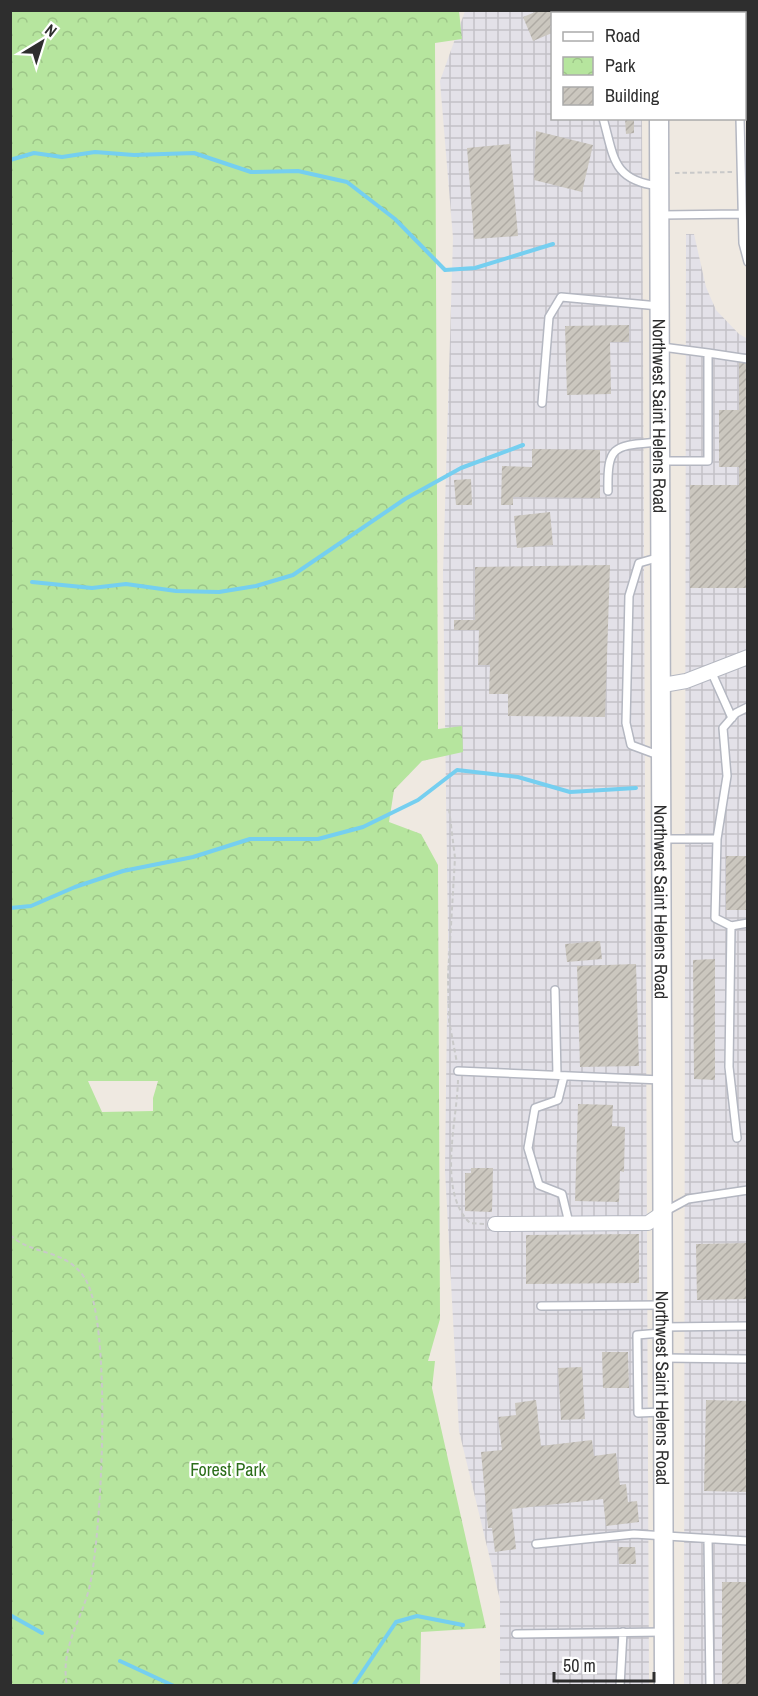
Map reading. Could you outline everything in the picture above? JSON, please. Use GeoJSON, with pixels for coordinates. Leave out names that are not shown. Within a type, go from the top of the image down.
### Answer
{"type":"FeatureCollection","features":[{"type":"Feature","properties":{"kind":"main road","name":"Northwest Saint Helens Road"},"geometry":{"type":"LineString","coordinates":[[659,120],[662,306],[664,1686]]}},
{"type":"Feature","properties":{"kind":"street"},"geometry":{"type":"LineString","coordinates":[[663,685],[687,681],[747,657]]}},
{"type":"Feature","properties":{"kind":"street"},"geometry":{"type":"LineString","coordinates":[[495,1224],[648,1223],[664,1212]]}},
{"type":"Feature","properties":{"kind":"lane"},"geometry":{"type":"LineString","coordinates":[[604,120],[617,168],[637,183],[660,180]]}},
{"type":"Feature","properties":{"kind":"lane"},"geometry":{"type":"LineString","coordinates":[[744,130],[741,172],[743,250],[747,262]]}},
{"type":"Feature","properties":{"kind":"lane"},"geometry":{"type":"LineString","coordinates":[[661,215],[742,214]]}},
{"type":"Feature","properties":{"kind":"lane"},"geometry":{"type":"LineString","coordinates":[[542,403],[549,317],[561,297],[662,306]]}},
{"type":"Feature","properties":{"kind":"lane"},"geometry":{"type":"LineString","coordinates":[[662,346],[747,359]]}},
{"type":"Feature","properties":{"kind":"lane"},"geometry":{"type":"LineString","coordinates":[[662,461],[708,461],[708,353]]}},
{"type":"Feature","properties":{"kind":"lane"},"geometry":{"type":"LineString","coordinates":[[608,491],[608,463],[617,450],[624,445],[662,442]]}},
{"type":"Feature","properties":{"kind":"lane"},"geometry":{"type":"LineString","coordinates":[[662,556],[639,563],[629,596],[626,723],[631,745],[663,757]]}},
{"type":"Feature","properties":{"kind":"lane"},"geometry":{"type":"LineString","coordinates":[[711,671],[732,718]]}},
{"type":"Feature","properties":{"kind":"lane"},"geometry":{"type":"LineString","coordinates":[[747,708],[732,718],[723,728],[727,776],[717,840],[715,918],[731,926],[747,923]]}},
{"type":"Feature","properties":{"kind":"lane"},"geometry":{"type":"LineString","coordinates":[[663,839],[717,840]]}},
{"type":"Feature","properties":{"kind":"lane"},"geometry":{"type":"LineString","coordinates":[[731,926],[729,1067],[736,1138]]}},
{"type":"Feature","properties":{"kind":"lane"},"geometry":{"type":"LineString","coordinates":[[555,990],[561,1075],[558,1100],[536,1108],[528,1148],[539,1185],[562,1194],[569,1223]]}},
{"type":"Feature","properties":{"kind":"lane"},"geometry":{"type":"LineString","coordinates":[[458,1071],[664,1080]]}},
{"type":"Feature","properties":{"kind":"lane"},"geometry":{"type":"LineString","coordinates":[[664,1212],[688,1199],[747,1190]]}},
{"type":"Feature","properties":{"kind":"lane"},"geometry":{"type":"LineString","coordinates":[[541,1306],[664,1305]]}},
{"type":"Feature","properties":{"kind":"lane"},"geometry":{"type":"LineString","coordinates":[[664,1412],[638,1413],[637,1335],[664,1329],[747,1326]]}},
{"type":"Feature","properties":{"kind":"lane"},"geometry":{"type":"LineString","coordinates":[[664,1358],[747,1359]]}},
{"type":"Feature","properties":{"kind":"lane"},"geometry":{"type":"LineString","coordinates":[[536,1544],[634,1534],[747,1541]]}},
{"type":"Feature","properties":{"kind":"lane"},"geometry":{"type":"LineString","coordinates":[[708,1539],[710,1686]]}},
{"type":"Feature","properties":{"kind":"lane"},"geometry":{"type":"LineString","coordinates":[[620,1686],[623,1632]]}},
{"type":"Feature","properties":{"kind":"lane"},"geometry":{"type":"LineString","coordinates":[[516,1634],[664,1632]]}},
{"type":"Feature","properties":{"kind":"path"},"geometry":{"type":"LineString","coordinates":[[660,180],[741,172]]}},
{"type":"Feature","properties":{"kind":"path"},"geometry":{"type":"LineString","coordinates":[[449,809],[455,858],[448,976],[449,1021],[458,1071],[457,1113],[450,1152],[459,1213],[470,1223],[495,1224]]}},
{"type":"Feature","properties":{"kind":"path"},"geometry":{"type":"LineString","coordinates":[[10,1234],[17,1241],[55,1253],[73,1264],[86,1279],[97,1316],[103,1425],[100,1477],[89,1589],[63,1666],[67,1686]]}},
{"type":"Feature","properties":{"kind":"shaded area"},"geometry":{"type":"Polygon","coordinates":[[[465,11],[641,11],[551,12],[551,120],[642,120],[649,1685],[500,1685],[500,1600],[459,1431],[445,1170],[448,935],[443,574],[453,238],[440,81],[465,11]]]}},
{"type":"Feature","properties":{"kind":"shaded area"},"geometry":{"type":"Polygon","coordinates":[[[686,234],[694,234],[706,287],[716,310],[739,334],[748,339],[748,1685],[684,1686],[686,234]]]}},
{"type":"Feature","properties":{"kind":"green space","name":"Forest Park"},"geometry":{"type":"Polygon","coordinates":[[[11,10],[459,11],[462,39],[435,43],[438,729],[462,726],[463,752],[422,761],[394,790],[389,822],[421,834],[438,865],[440,1319],[428,1361],[435,1361],[432,1388],[486,1628],[421,1632],[420,1685],[11,1685],[11,10]],[[88,1081],[102,1112],[153,1111],[153,1098],[158,1081],[88,1081]]]}},
{"type":"Feature","properties":{"kind":"building"},"geometry":{"type":"Polygon","coordinates":[[[540,10],[589,10],[586,12],[551,12],[551,33],[533,41],[523,17],[540,10]]]}},
{"type":"Feature","properties":{"kind":"building"},"geometry":{"type":"Polygon","coordinates":[[[699,10],[748,10],[748,29],[746,30],[746,12],[700,12],[699,10]]]}},
{"type":"Feature","properties":{"kind":"building"},"geometry":{"type":"Polygon","coordinates":[[[625,120],[634,120],[634,133],[626,134],[625,120]]]}},
{"type":"Feature","properties":{"kind":"building"},"geometry":{"type":"Polygon","coordinates":[[[536,131],[593,145],[582,192],[534,180],[536,131]]]}},
{"type":"Feature","properties":{"kind":"building"},"geometry":{"type":"Polygon","coordinates":[[[510,144],[518,236],[474,239],[467,148],[510,144]]]}},
{"type":"Feature","properties":{"kind":"building"},"geometry":{"type":"Polygon","coordinates":[[[629,325],[629,342],[610,342],[611,394],[567,395],[565,326],[629,325]]]}},
{"type":"Feature","properties":{"kind":"building"},"geometry":{"type":"Polygon","coordinates":[[[743,361],[748,364],[748,588],[690,588],[690,485],[739,485],[739,467],[719,467],[719,410],[739,410],[739,362],[743,361]]]}},
{"type":"Feature","properties":{"kind":"building"},"geometry":{"type":"Polygon","coordinates":[[[532,449],[600,450],[600,498],[513,497],[513,505],[501,505],[502,466],[532,467],[532,449]]]}},
{"type":"Feature","properties":{"kind":"building"},"geometry":{"type":"Polygon","coordinates":[[[471,479],[472,505],[456,505],[454,480],[471,479]]]}},
{"type":"Feature","properties":{"kind":"building"},"geometry":{"type":"Polygon","coordinates":[[[550,512],[553,545],[517,548],[514,516],[550,512]]]}},
{"type":"Feature","properties":{"kind":"building"},"geometry":{"type":"Polygon","coordinates":[[[610,565],[605,717],[508,716],[508,694],[489,694],[490,665],[478,665],[479,630],[454,630],[454,620],[475,620],[475,567],[610,565]]]}},
{"type":"Feature","properties":{"kind":"building"},"geometry":{"type":"Polygon","coordinates":[[[726,856],[748,856],[748,910],[726,910],[726,856]]]}},
{"type":"Feature","properties":{"kind":"building"},"geometry":{"type":"Polygon","coordinates":[[[600,941],[602,959],[567,962],[565,944],[600,941]]]}},
{"type":"Feature","properties":{"kind":"building"},"geometry":{"type":"Polygon","coordinates":[[[715,959],[715,1080],[694,1079],[693,960],[715,959]]]}},
{"type":"Feature","properties":{"kind":"building"},"geometry":{"type":"Polygon","coordinates":[[[636,964],[639,1066],[580,1067],[577,966],[636,964]]]}},
{"type":"Feature","properties":{"kind":"building"},"geometry":{"type":"Polygon","coordinates":[[[578,1104],[613,1105],[612,1126],[625,1127],[624,1172],[620,1171],[619,1202],[575,1201],[578,1104]]]}},
{"type":"Feature","properties":{"kind":"building"},"geometry":{"type":"Polygon","coordinates":[[[471,1168],[493,1168],[492,1212],[465,1211],[465,1173],[471,1173],[471,1168]]]}},
{"type":"Feature","properties":{"kind":"building"},"geometry":{"type":"Polygon","coordinates":[[[639,1234],[639,1283],[526,1284],[526,1235],[639,1234]]]}},
{"type":"Feature","properties":{"kind":"building"},"geometry":{"type":"Polygon","coordinates":[[[748,1243],[748,1299],[697,1300],[696,1244],[748,1243]]]}},
{"type":"Feature","properties":{"kind":"building"},"geometry":{"type":"Polygon","coordinates":[[[602,1352],[628,1352],[629,1388],[603,1388],[602,1352]]]}},
{"type":"Feature","properties":{"kind":"building"},"geometry":{"type":"Polygon","coordinates":[[[582,1367],[585,1419],[561,1420],[558,1368],[582,1367]]]}},
{"type":"Feature","properties":{"kind":"building"},"geometry":{"type":"Polygon","coordinates":[[[536,1400],[541,1446],[592,1440],[594,1456],[616,1453],[620,1485],[626,1484],[628,1502],[637,1501],[639,1522],[606,1526],[603,1499],[512,1509],[516,1549],[495,1552],[492,1528],[488,1528],[481,1452],[502,1450],[498,1417],[516,1415],[515,1403],[536,1400]]]}},
{"type":"Feature","properties":{"kind":"building"},"geometry":{"type":"Polygon","coordinates":[[[706,1400],[748,1401],[748,1492],[704,1491],[706,1400]]]}},
{"type":"Feature","properties":{"kind":"building"},"geometry":{"type":"Polygon","coordinates":[[[618,1547],[635,1547],[636,1564],[619,1564],[618,1547]]]}},
{"type":"Feature","properties":{"kind":"building"},"geometry":{"type":"Polygon","coordinates":[[[722,1582],[748,1582],[748,1686],[722,1686],[722,1582]]]}},
{"type":"Feature","properties":{"kind":"waterway"},"geometry":{"type":"LineString","coordinates":[[10,160],[34,153],[62,157],[95,152],[134,155],[194,153],[251,172],[298,171],[347,182],[395,219],[445,270],[475,268],[553,244]]}},
{"type":"Feature","properties":{"kind":"waterway"},"geometry":{"type":"LineString","coordinates":[[32,582],[92,588],[126,584],[176,591],[219,592],[256,586],[293,575],[405,499],[461,468],[523,445]]}},
{"type":"Feature","properties":{"kind":"waterway"},"geometry":{"type":"LineString","coordinates":[[10,908],[31,906],[75,887],[123,871],[193,857],[250,839],[318,839],[363,827],[418,800],[457,770],[518,777],[570,792],[636,788]]}},
{"type":"Feature","properties":{"kind":"waterway"},"geometry":{"type":"LineString","coordinates":[[10,1615],[42,1633]]}},
{"type":"Feature","properties":{"kind":"waterway"},"geometry":{"type":"LineString","coordinates":[[353,1686],[396,1622],[417,1616],[463,1625]]}},
{"type":"Feature","properties":{"kind":"waterway"},"geometry":{"type":"LineString","coordinates":[[120,1661],[174,1686]]}}]}
